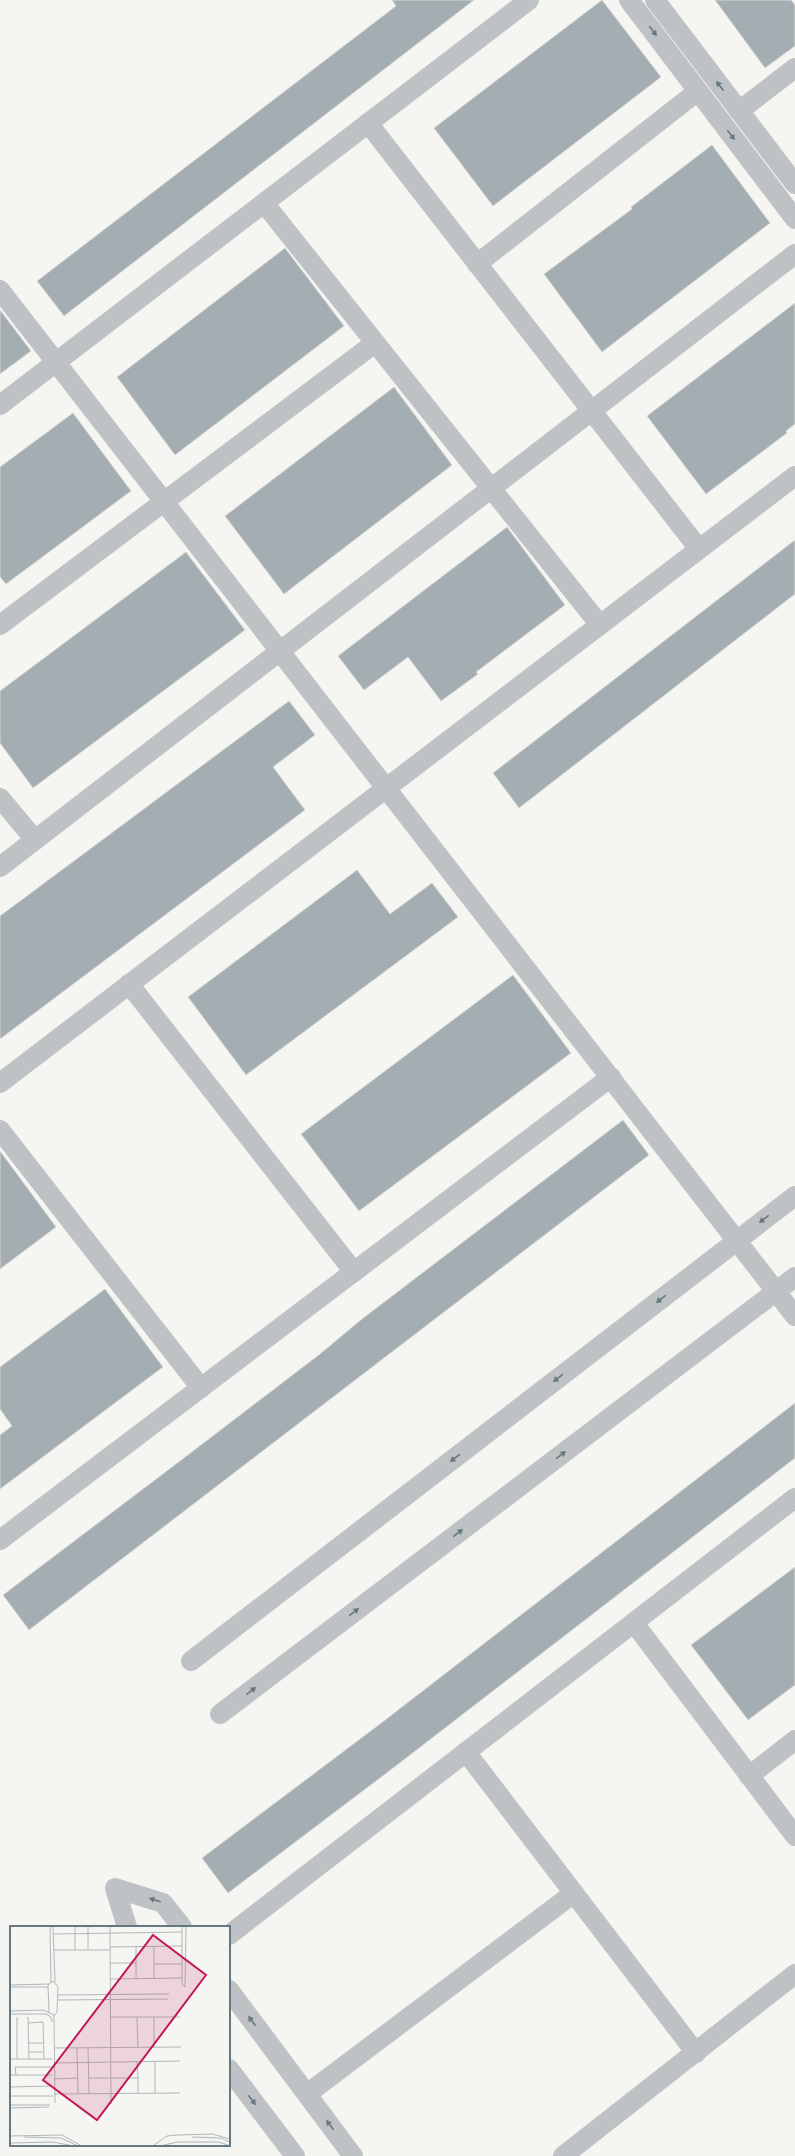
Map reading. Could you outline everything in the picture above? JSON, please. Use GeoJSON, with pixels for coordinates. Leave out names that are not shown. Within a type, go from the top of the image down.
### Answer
{"type":"FeatureCollection","features":[{"type":"Feature","properties":{"kind":"street"},"geometry":{"type":"LineString","coordinates":[[0,405],[529,0]]}},
{"type":"Feature","properties":{"kind":"street"},"geometry":{"type":"LineString","coordinates":[[629,0],[795,219]]}},
{"type":"Feature","properties":{"kind":"street"},"geometry":{"type":"LineString","coordinates":[[662,2],[739,111],[795,184]]}},
{"type":"Feature","properties":{"kind":"street"},"geometry":{"type":"LineString","coordinates":[[739,111],[795,68]]}},
{"type":"Feature","properties":{"kind":"street"},"geometry":{"type":"LineString","coordinates":[[477,264],[698,91]]}},
{"type":"Feature","properties":{"kind":"street"},"geometry":{"type":"LineString","coordinates":[[368,123],[699,549]]}},
{"type":"Feature","properties":{"kind":"street"},"geometry":{"type":"LineString","coordinates":[[264,203],[600,625]]}},
{"type":"Feature","properties":{"kind":"street"},"geometry":{"type":"LineString","coordinates":[[0,867],[795,254]]}},
{"type":"Feature","properties":{"kind":"street"},"geometry":{"type":"LineString","coordinates":[[0,290],[738,1240],[795,1316]]}},
{"type":"Feature","properties":{"kind":"street"},"geometry":{"type":"LineString","coordinates":[[0,625],[375,342]]}},
{"type":"Feature","properties":{"kind":"street"},"geometry":{"type":"LineString","coordinates":[[0,1083],[795,476]]}},
{"type":"Feature","properties":{"kind":"street"},"geometry":{"type":"LineString","coordinates":[[0,798],[35,840]]}},
{"type":"Feature","properties":{"kind":"street"},"geometry":{"type":"LineString","coordinates":[[129,984],[354,1272]]}},
{"type":"Feature","properties":{"kind":"street"},"geometry":{"type":"LineString","coordinates":[[0,1540],[611,1077]]}},
{"type":"Feature","properties":{"kind":"street"},"geometry":{"type":"LineString","coordinates":[[0,1130],[201,1388]]}},
{"type":"Feature","properties":{"kind":"street"},"geometry":{"type":"LineString","coordinates":[[191,1661],[795,1196]]}},
{"type":"Feature","properties":{"kind":"street"},"geometry":{"type":"LineString","coordinates":[[220,1714],[795,1277]]}},
{"type":"Feature","properties":{"kind":"street"},"geometry":{"type":"LineString","coordinates":[[230,1934],[795,1498]]}},
{"type":"Feature","properties":{"kind":"street"},"geometry":{"type":"LineString","coordinates":[[634,1623],[795,1836]]}},
{"type":"Feature","properties":{"kind":"street"},"geometry":{"type":"LineString","coordinates":[[749,1776],[795,1740]]}},
{"type":"Feature","properties":{"kind":"street"},"geometry":{"type":"LineString","coordinates":[[466,1752],[696,2053]]}},
{"type":"Feature","properties":{"kind":"street"},"geometry":{"type":"LineString","coordinates":[[127,1926],[115,1888],[163,1903],[181,1926]]}},
{"type":"Feature","properties":{"kind":"street"},"geometry":{"type":"LineString","coordinates":[[307,2094],[574,1892]]}},
{"type":"Feature","properties":{"kind":"street"},"geometry":{"type":"LineString","coordinates":[[563,2156],[795,1974]]}},
{"type":"Feature","properties":{"kind":"street"},"geometry":{"type":"LineString","coordinates":[[230,1991],[353,2156]]}},
{"type":"Feature","properties":{"kind":"street"},"geometry":{"type":"LineString","coordinates":[[230,2070],[295,2156]]}},
{"type":"Feature","properties":{"kind":"building"},"geometry":{"type":"Polygon","coordinates":[[[392,0],[474,0],[64,316],[37,281],[396,6],[392,0]]]}},
{"type":"Feature","properties":{"kind":"building"},"geometry":{"type":"Polygon","coordinates":[[[602,0],[661,77],[493,206],[434,128],[602,0]]]}},
{"type":"Feature","properties":{"kind":"building"},"geometry":{"type":"Polygon","coordinates":[[[715,0],[791,0],[795,5],[795,46],[765,68],[715,0]]]}},
{"type":"Feature","properties":{"kind":"building"},"geometry":{"type":"Polygon","coordinates":[[[712,145],[770,223],[602,352],[544,274],[632,209],[631,207],[712,145]]]}},
{"type":"Feature","properties":{"kind":"building"},"geometry":{"type":"Polygon","coordinates":[[[285,248],[344,326],[175,455],[117,377],[285,248]]]}},
{"type":"Feature","properties":{"kind":"building"},"geometry":{"type":"Polygon","coordinates":[[[795,303],[795,424],[786,431],[787,433],[706,494],[647,416],[795,303]]]}},
{"type":"Feature","properties":{"kind":"building"},"geometry":{"type":"Polygon","coordinates":[[[0,310],[31,351],[0,374],[0,310]]]}},
{"type":"Feature","properties":{"kind":"building"},"geometry":{"type":"Polygon","coordinates":[[[394,387],[452,465],[284,594],[225,516],[394,387]]]}},
{"type":"Feature","properties":{"kind":"building"},"geometry":{"type":"Polygon","coordinates":[[[73,413],[131,491],[6,584],[0,577],[0,467],[73,413]]]}},
{"type":"Feature","properties":{"kind":"building"},"geometry":{"type":"Polygon","coordinates":[[[507,527],[565,605],[476,672],[478,674],[441,701],[408,657],[364,690],[338,656],[507,527]]]}},
{"type":"Feature","properties":{"kind":"building"},"geometry":{"type":"Polygon","coordinates":[[[795,540],[795,594],[519,808],[493,773],[795,540]]]}},
{"type":"Feature","properties":{"kind":"building"},"geometry":{"type":"Polygon","coordinates":[[[186,552],[245,630],[33,788],[0,743],[0,691],[186,552]]]}},
{"type":"Feature","properties":{"kind":"building"},"geometry":{"type":"Polygon","coordinates":[[[289,701],[315,735],[273,767],[305,810],[0,1039],[0,916],[289,701]]]}},
{"type":"Feature","properties":{"kind":"building"},"geometry":{"type":"Polygon","coordinates":[[[357,870],[390,914],[432,883],[458,917],[246,1075],[188,997],[357,870]]]}},
{"type":"Feature","properties":{"kind":"building"},"geometry":{"type":"Polygon","coordinates":[[[513,975],[571,1053],[359,1211],[301,1134],[513,975]]]}},
{"type":"Feature","properties":{"kind":"building"},"geometry":{"type":"Polygon","coordinates":[[[623,1120],[649,1155],[29,1630],[3,1595],[320,1354],[362,1319],[623,1120]]]}},
{"type":"Feature","properties":{"kind":"building"},"geometry":{"type":"Polygon","coordinates":[[[0,1151],[56,1227],[0,1269],[0,1151]]]}},
{"type":"Feature","properties":{"kind":"building"},"geometry":{"type":"Polygon","coordinates":[[[105,1289],[163,1367],[0,1489],[0,1435],[12,1426],[0,1409],[0,1367],[105,1289]]]}},
{"type":"Feature","properties":{"kind":"building"},"geometry":{"type":"Polygon","coordinates":[[[795,1403],[795,1458],[397,1765],[228,1893],[202,1858],[380,1724],[795,1403]]]}},
{"type":"Feature","properties":{"kind":"building"},"geometry":{"type":"Polygon","coordinates":[[[795,1567],[795,1685],[748,1720],[691,1645],[795,1567]]]}}]}
